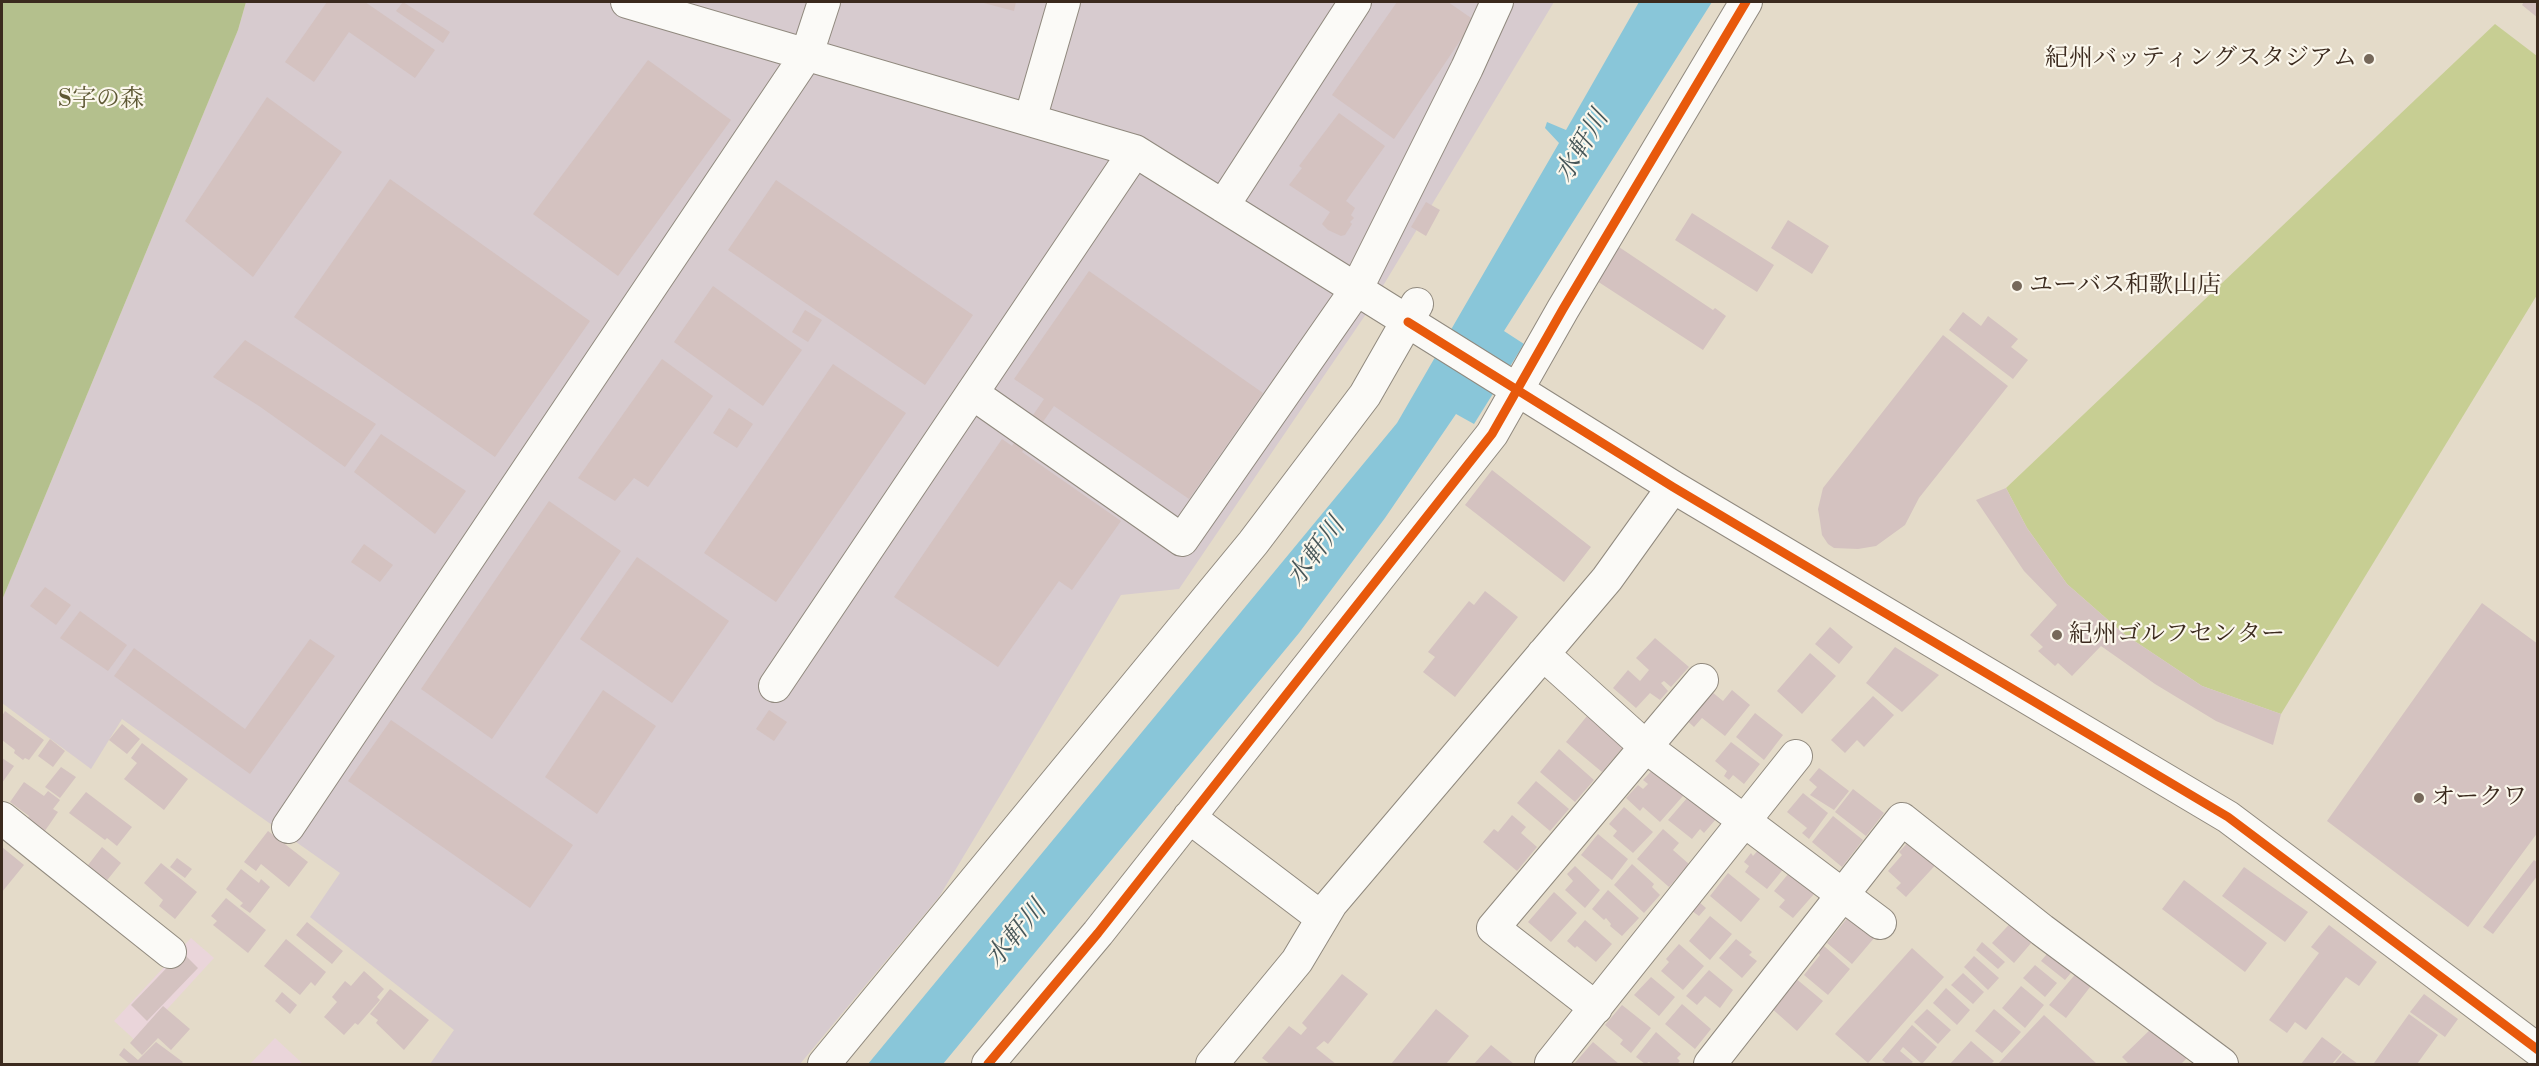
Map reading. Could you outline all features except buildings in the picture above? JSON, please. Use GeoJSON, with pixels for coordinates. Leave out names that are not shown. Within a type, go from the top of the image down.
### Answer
{"type":"FeatureCollection","features":[{"type":"Feature","properties":{"kind":"street"},"geometry":{"type":"LineString","coordinates":[[627,2],[1134,151],[1356,290],[1413,313],[1510,385],[1673,487],[2228,817],[2538,1050]]}},
{"type":"Feature","properties":{"kind":"street"},"geometry":{"type":"LineString","coordinates":[[288,828],[807,54],[824,2]]}},
{"type":"Feature","properties":{"kind":"street"},"geometry":{"type":"LineString","coordinates":[[1030,120],[1064,2]]}},
{"type":"Feature","properties":{"kind":"street"},"geometry":{"type":"LineString","coordinates":[[1223,206],[1355,2]]}},
{"type":"Feature","properties":{"kind":"street"},"geometry":{"type":"LineString","coordinates":[[972,393],[1182,540],[1356,290],[1467,68],[1497,2]]}},
{"type":"Feature","properties":{"kind":"street"},"geometry":{"type":"LineString","coordinates":[[988,1065],[1098,933],[1492,434],[1510,385],[1746,2]]}},
{"type":"Feature","properties":{"kind":"street"},"geometry":{"type":"LineString","coordinates":[[776,686],[1134,151]]}},
{"type":"Feature","properties":{"kind":"street"},"geometry":{"type":"LineString","coordinates":[[824,1065],[1253,543],[1365,394],[1413,313]]}},
{"type":"Feature","properties":{"kind":"street"},"geometry":{"type":"LineString","coordinates":[[1212,1065],[1297,961],[1331,904],[1607,579],[1673,487]]}},
{"type":"Feature","properties":{"kind":"street"},"geometry":{"type":"LineString","coordinates":[[1543,654],[1646,747],[1880,923]]}},
{"type":"Feature","properties":{"kind":"street"},"geometry":{"type":"LineString","coordinates":[[1596,1008],[1493,928],[1702,680]]}},
{"type":"Feature","properties":{"kind":"street"},"geometry":{"type":"LineString","coordinates":[[1554,1065],[1551,1063],[1796,756]]}},
{"type":"Feature","properties":{"kind":"street"},"geometry":{"type":"LineString","coordinates":[[1189,817],[1322,918]]}},
{"type":"Feature","properties":{"kind":"street"},"geometry":{"type":"LineString","coordinates":[[2,818],[170,952]]}},
{"type":"Feature","properties":{"kind":"street"},"geometry":{"type":"LineString","coordinates":[[1710,1065],[1902,819],[2042,930],[2222,1065]]}},
{"type":"Feature","properties":{"kind":"shaded area"},"geometry":{"type":"Polygon","coordinates":[[[246,2],[1554,2],[1366,314],[1179,589],[1121,595],[939,897],[800,1064],[430,1064],[454,1030],[310,917],[340,873],[122,719],[91,769],[2,703],[2,600],[238,30],[246,2]]]}},
{"type":"Feature","properties":{"kind":"shaded area"},"geometry":{"type":"Polygon","coordinates":[[[191,938],[214,958],[137,1042],[114,1021],[191,938]]]}},
{"type":"Feature","properties":{"kind":"shaded area"},"geometry":{"type":"Polygon","coordinates":[[[275,1038],[303,1064],[250,1064],[275,1038]]]}},
{"type":"Feature","properties":{"kind":"green space","name":"S字の森"},"geometry":{"type":"Polygon","coordinates":[[[2,2],[246,2],[238,30],[2,600],[2,2]]]}},
{"type":"Feature","properties":{"kind":"green space","name":"紀州ゴルフセンター"},"geometry":{"type":"Polygon","coordinates":[[[2495,24],[2537,56],[2537,295],[2281,714],[2202,686],[2124,634],[2067,584],[2027,528],[2006,488],[2495,24]]]}},
{"type":"Feature","properties":{"kind":"water","name":"水軒川"},"geometry":{"type":"Polygon","coordinates":[[[1639,2],[1712,2],[1504,331],[1524,344],[1474,424],[1456,414],[1385,518],[1299,633],[943,1064],[868,1064],[1397,423],[1559,143],[1545,128],[1547,122],[1566,130],[1639,2]]]}},
{"type":"Feature","properties":{"kind":"cycle path"},"geometry":{"type":"LineString","coordinates":[[988,1064],[1098,933],[1492,434],[1563,309],[1746,2]]}},
{"type":"Feature","properties":{"kind":"cycle path"},"geometry":{"type":"LineString","coordinates":[[1408,322],[1673,487],[2228,817],[2538,1050]]}},
{"type":"Feature","properties":{"kind":"place","name":"紀州バッティングスタジアム"},"geometry":{"type":"Point","coordinates":[2369,59]}},
{"type":"Feature","properties":{"kind":"place","name":"ユーバス和歌山店"},"geometry":{"type":"Point","coordinates":[2017,286]}},
{"type":"Feature","properties":{"kind":"place","name":"紀州ゴルフセンター"},"geometry":{"type":"Point","coordinates":[2057,635]}},
{"type":"Feature","properties":{"kind":"place","name":"オークワ"},"geometry":{"type":"Point","coordinates":[2419,798]}}]}
